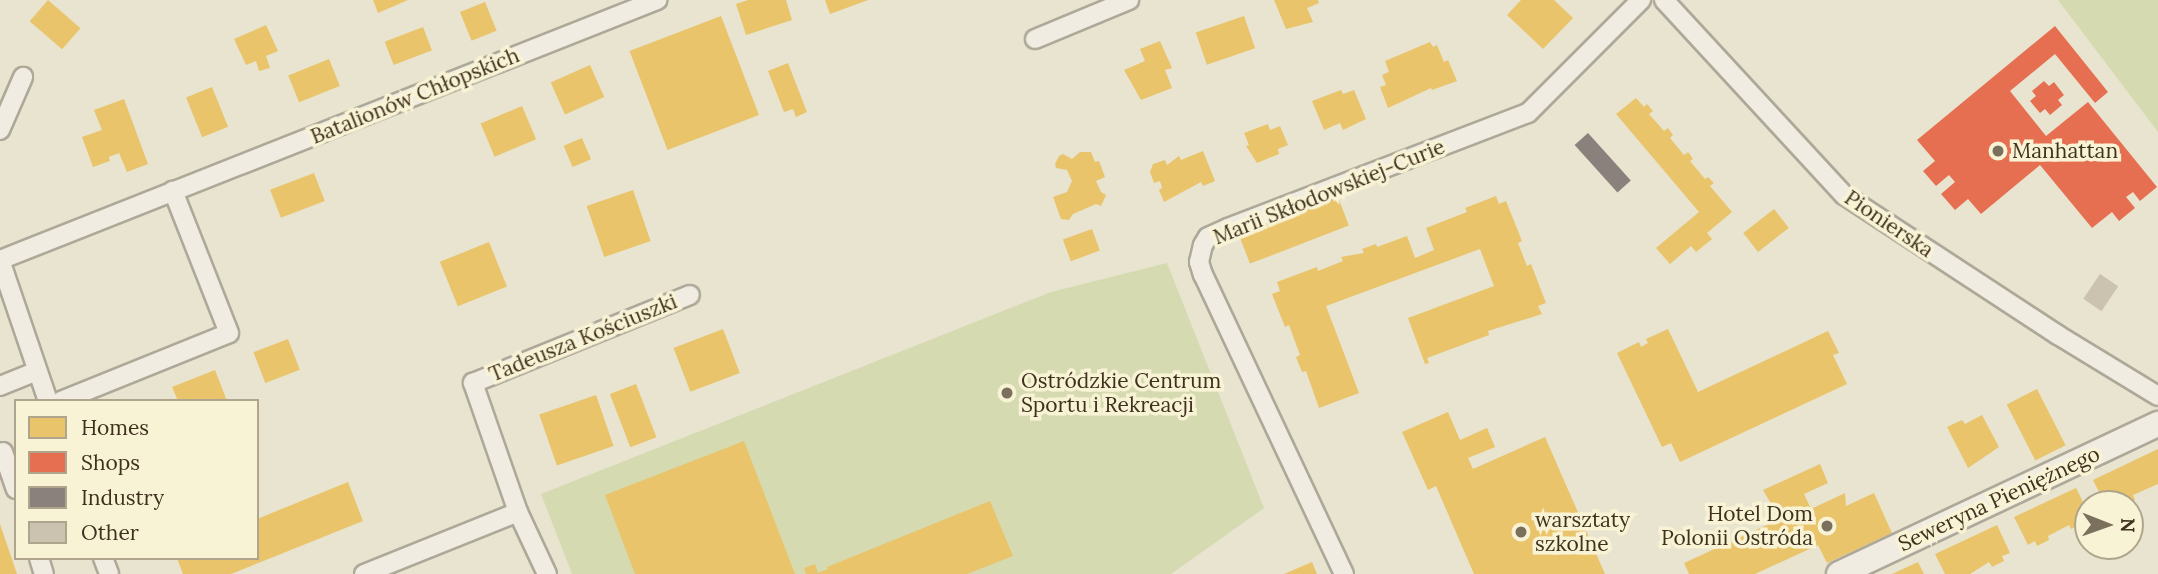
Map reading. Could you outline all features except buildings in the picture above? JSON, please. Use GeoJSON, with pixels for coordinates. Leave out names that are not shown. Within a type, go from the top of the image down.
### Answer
{"type":"FeatureCollection","features":[{"type":"Feature","properties":{"kind":"street","name":"Batalionów Chłopskich"},"geometry":{"type":"LineString","coordinates":[[0,260],[657,0]]}},
{"type":"Feature","properties":{"kind":"street"},"geometry":{"type":"LineString","coordinates":[[1035,39],[1129,0]]}},
{"type":"Feature","properties":{"kind":"street","name":"Marii Skłodowskiej-Curie"},"geometry":{"type":"LineString","coordinates":[[1344,574],[1203,275],[1199,262],[1203,245],[1208,237],[1228,228],[1528,113],[1642,0]]}},
{"type":"Feature","properties":{"kind":"street","name":"Pionierska"},"geometry":{"type":"LineString","coordinates":[[1664,0],[1844,195],[2049,330],[2158,396]]}},
{"type":"Feature","properties":{"kind":"street"},"geometry":{"type":"LineString","coordinates":[[0,130],[23,77]]}},
{"type":"Feature","properties":{"kind":"street"},"geometry":{"type":"LineString","coordinates":[[66,399],[229,333],[173,191]]}},
{"type":"Feature","properties":{"kind":"street"},"geometry":{"type":"LineString","coordinates":[[0,260],[47,399]]}},
{"type":"Feature","properties":{"kind":"street","name":"Tadeusza Kościuszki"},"geometry":{"type":"LineString","coordinates":[[547,574],[518,512],[472,383],[690,295]]}},
{"type":"Feature","properties":{"kind":"street"},"geometry":{"type":"LineString","coordinates":[[0,386],[37,371]]}},
{"type":"Feature","properties":{"kind":"street","name":"Seweryna Pieniężnego"},"geometry":{"type":"LineString","coordinates":[[1839,574],[2158,424]]}},
{"type":"Feature","properties":{"kind":"street"},"geometry":{"type":"LineString","coordinates":[[3,452],[14,483]]}},
{"type":"Feature","properties":{"kind":"street"},"geometry":{"type":"LineString","coordinates":[[364,574],[518,512]]}},
{"type":"Feature","properties":{"kind":"green space"},"geometry":{"type":"Polygon","coordinates":[[[2058,0],[2158,0],[2158,132],[2058,0]]]}},
{"type":"Feature","properties":{"kind":"green space","name":"Ostródzkie Centrum Sportu i Rekreacji"},"geometry":{"type":"Polygon","coordinates":[[[1167,263],[1264,508],[1171,574],[572,574],[541,494],[1051,292],[1167,263]]]}},
{"type":"Feature","properties":{"kind":"place","name":"Manhattan"},"geometry":{"type":"Point","coordinates":[1998,151]}},
{"type":"Feature","properties":{"kind":"place","name":"Ostródzkie Centrum Sportu i Rekreacji"},"geometry":{"type":"Point","coordinates":[1007,393]}},
{"type":"Feature","properties":{"kind":"place","name":"Hotel Dom Polonii Ostróda"},"geometry":{"type":"Point","coordinates":[1827,526]}},
{"type":"Feature","properties":{"kind":"place","name":"warsztaty szkolne"},"geometry":{"type":"Point","coordinates":[1521,532]}}]}
